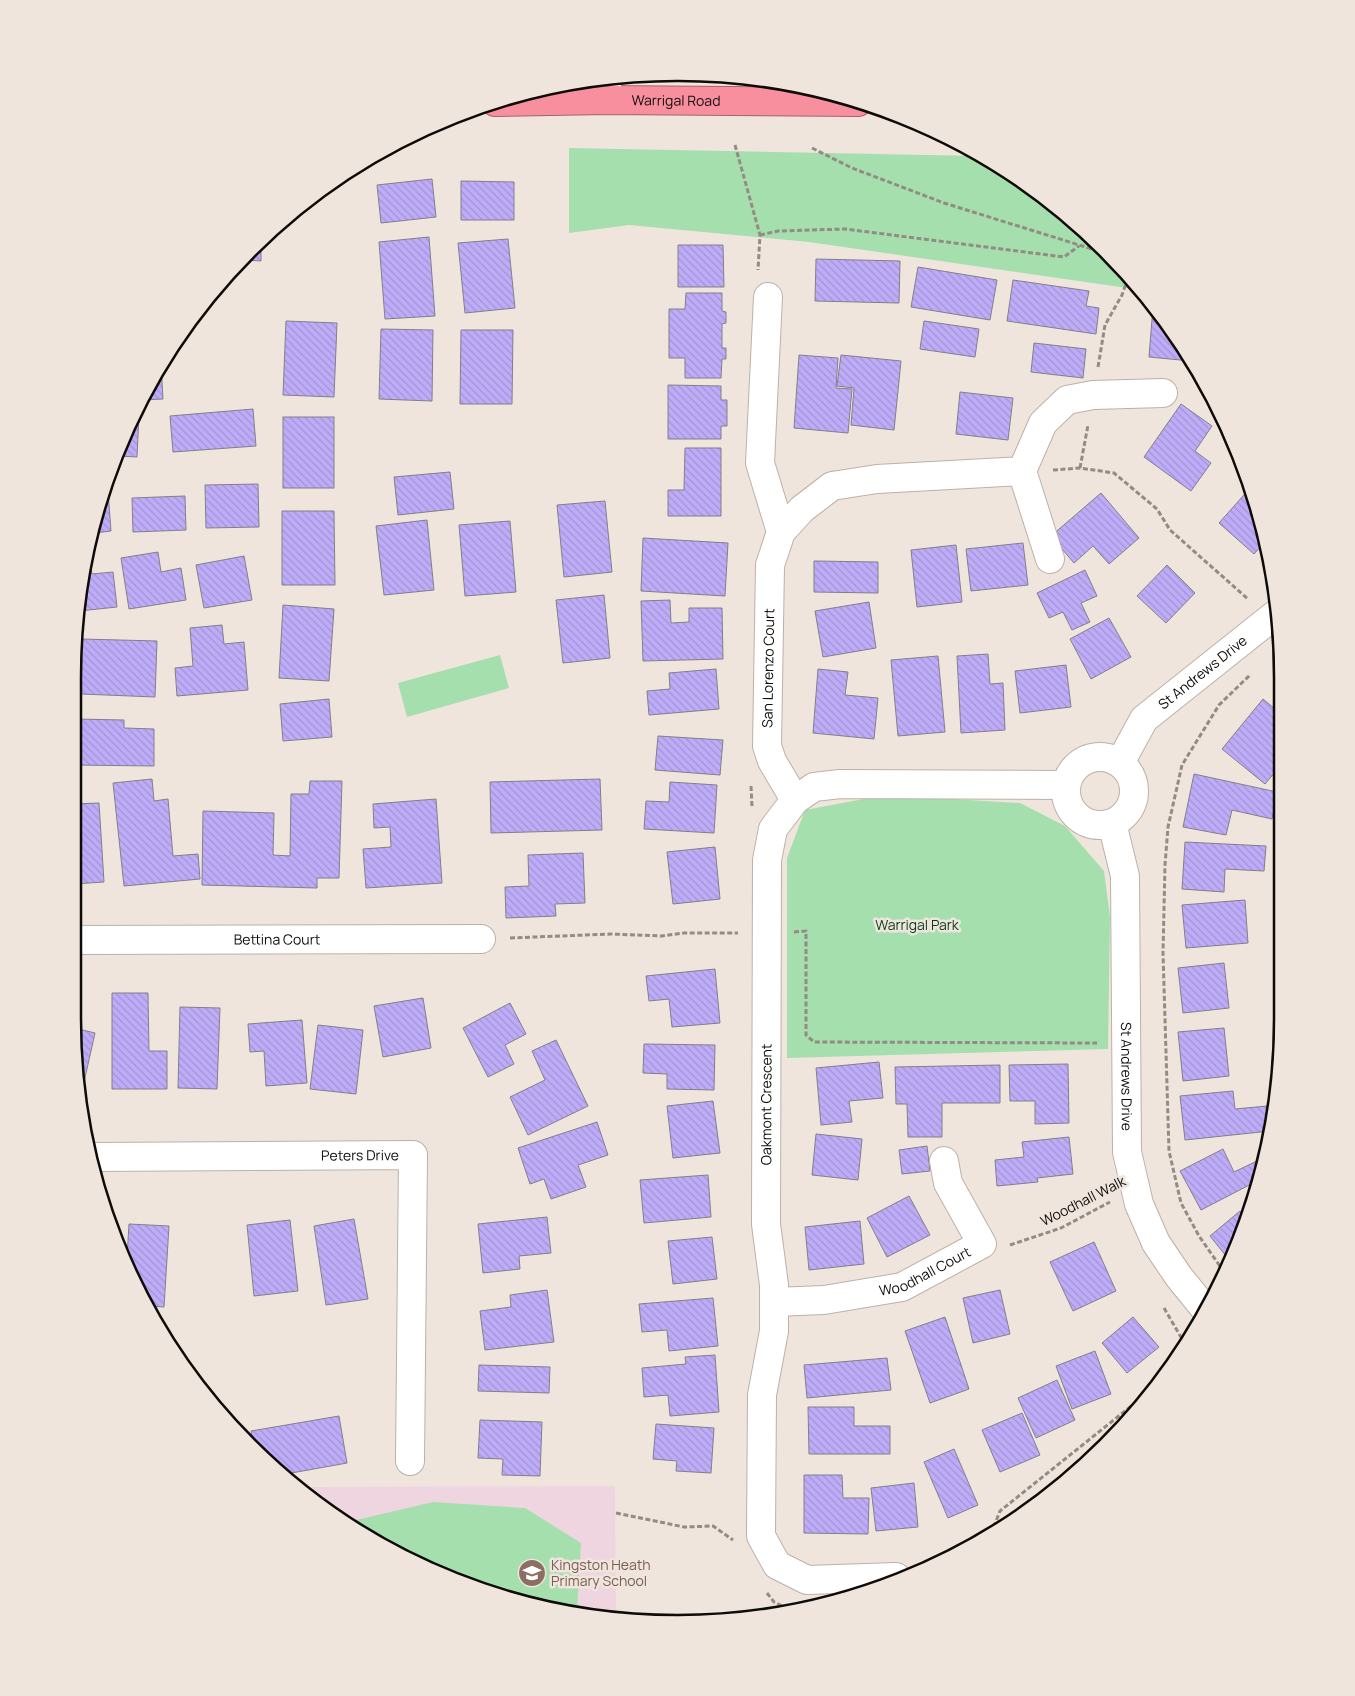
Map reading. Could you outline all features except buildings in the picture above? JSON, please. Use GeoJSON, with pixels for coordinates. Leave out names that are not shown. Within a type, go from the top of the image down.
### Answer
{"type":"FeatureCollection","features":[{"type":"Feature","properties":{"kind":"highway","name":"Warrigal Road"},"geometry":{"type":"LineString","coordinates":[[550,96],[607,89],[825,100]]}},
{"type":"Feature","properties":{"kind":"street"},"geometry":{"type":"LineString","coordinates":[[768,297],[760,463],[781,532]]}},
{"type":"Feature","properties":{"kind":"street"},"geometry":{"type":"LineString","coordinates":[[1050,559],[1022,471],[1043,423],[1067,400],[1093,395],[1163,393]]}},
{"type":"Feature","properties":{"kind":"street","name":"San Lorenzo Court"},"geometry":{"type":"LineString","coordinates":[[795,800],[772,760],[767,746],[770,565],[781,532],[802,509],[832,486],[877,479],[1022,471]]}},
{"type":"Feature","properties":{"kind":"street","name":"St Andrews Drive"},"geometry":{"type":"LineString","coordinates":[[1120,763],[1144,719],[1271,622]]}},
{"type":"Feature","properties":{"kind":"street"},"geometry":{"type":"LineString","coordinates":[[1097,756],[1110,758],[1120,763],[1130,773],[1134,784],[1134,796],[1130,808],[1123,817],[1112,823],[1101,825],[1088,823],[1078,817],[1070,808],[1066,797],[1066,785],[1069,776],[1076,766],[1086,759],[1097,756]]}},
{"type":"Feature","properties":{"kind":"street","name":"Oakmont Crescent"},"geometry":{"type":"LineString","coordinates":[[884,1577],[806,1580],[777,1565],[761,1536],[762,1394],[774,1331],[774,1285],[766,1224],[767,860],[773,829],[795,800],[814,787],[840,784],[1066,785]]}},
{"type":"Feature","properties":{"kind":"street","name":"St Andrews Drive"},"geometry":{"type":"LineString","coordinates":[[1112,823],[1125,876],[1127,1152],[1139,1204],[1156,1243],[1201,1304]]}},
{"type":"Feature","properties":{"kind":"street","name":"Bettina Court"},"geometry":{"type":"LineString","coordinates":[[81,940],[481,938]]}},
{"type":"Feature","properties":{"kind":"street","name":"Peters Drive"},"geometry":{"type":"LineString","coordinates":[[98,1156],[413,1155],[410,1461]]}},
{"type":"Feature","properties":{"kind":"street","name":"Woodhall Court"},"geometry":{"type":"LineString","coordinates":[[774,1302],[824,1300],[902,1288],[982,1244],[948,1183],[944,1161]]}},
{"type":"Feature","properties":{"kind":"path"},"geometry":{"type":"LineString","coordinates":[[735,144],[760,235],[758,281],[768,297]]}},
{"type":"Feature","properties":{"kind":"path"},"geometry":{"type":"LineString","coordinates":[[812,148],[852,168],[935,199],[1092,250]]}},
{"type":"Feature","properties":{"kind":"path"},"geometry":{"type":"LineString","coordinates":[[760,235],[778,230],[845,229],[1064,257],[1079,246]]}},
{"type":"Feature","properties":{"kind":"path"},"geometry":{"type":"LineString","coordinates":[[1022,471],[1080,468],[1114,473],[1157,509],[1170,530],[1270,615]]}},
{"type":"Feature","properties":{"kind":"path"},"geometry":{"type":"LineString","coordinates":[[1219,1266],[1198,1236],[1180,1203],[1169,1150],[1163,953],[1165,865],[1168,827],[1182,765],[1219,705],[1252,672]]}},
{"type":"Feature","properties":{"kind":"path"},"geometry":{"type":"LineString","coordinates":[[481,938],[548,938],[611,934],[662,936],[684,933],[806,931],[806,1035],[814,1042],[1126,1042]]}},
{"type":"Feature","properties":{"kind":"path","name":"Woodhall Walk"},"geometry":{"type":"LineString","coordinates":[[982,1244],[1012,1245],[1061,1228],[1099,1209],[1136,1187]]}},
{"type":"Feature","properties":{"kind":"path"},"geometry":{"type":"LineString","coordinates":[[995,1523],[1000,1511],[1130,1407]]}},
{"type":"Feature","properties":{"kind":"path"},"geometry":{"type":"LineString","coordinates":[[616,1513],[684,1527],[713,1526],[738,1544]]}},
{"type":"Feature","properties":{"kind":"path"},"geometry":{"type":"LineString","coordinates":[[764,1590],[774,1602],[781,1605]]}},
{"type":"Feature","properties":{"kind":"shaded area","name":"Kingston Heath Primary School"},"geometry":{"type":"Polygon","coordinates":[[[615,1486],[616,1611],[561,1603],[523,1594],[449,1569],[379,1535],[309,1487],[615,1486]]]}},
{"type":"Feature","properties":{"kind":"green space"},"geometry":{"type":"Polygon","coordinates":[[[569,148],[966,156],[1009,182],[1071,229],[1129,288],[809,242],[629,225],[569,233],[569,148]]]}},
{"type":"Feature","properties":{"kind":"green space"},"geometry":{"type":"Polygon","coordinates":[[[500,655],[509,688],[407,717],[398,683],[500,655]]]}},
{"type":"Feature","properties":{"kind":"green space","name":"Warrigal Park"},"geometry":{"type":"Polygon","coordinates":[[[885,795],[1020,803],[1065,826],[1104,871],[1110,917],[1108,1049],[787,1058],[787,858],[805,810],[885,795]]]}},
{"type":"Feature","properties":{"kind":"green space"},"geometry":{"type":"Polygon","coordinates":[[[433,1502],[525,1508],[581,1543],[577,1606],[523,1594],[449,1569],[379,1535],[356,1520],[433,1502]]]}},
{"type":"Feature","properties":{"kind":"place","name":"Kingston Heath Primary School"},"geometry":{"type":"Point","coordinates":[532,1573]}}]}
